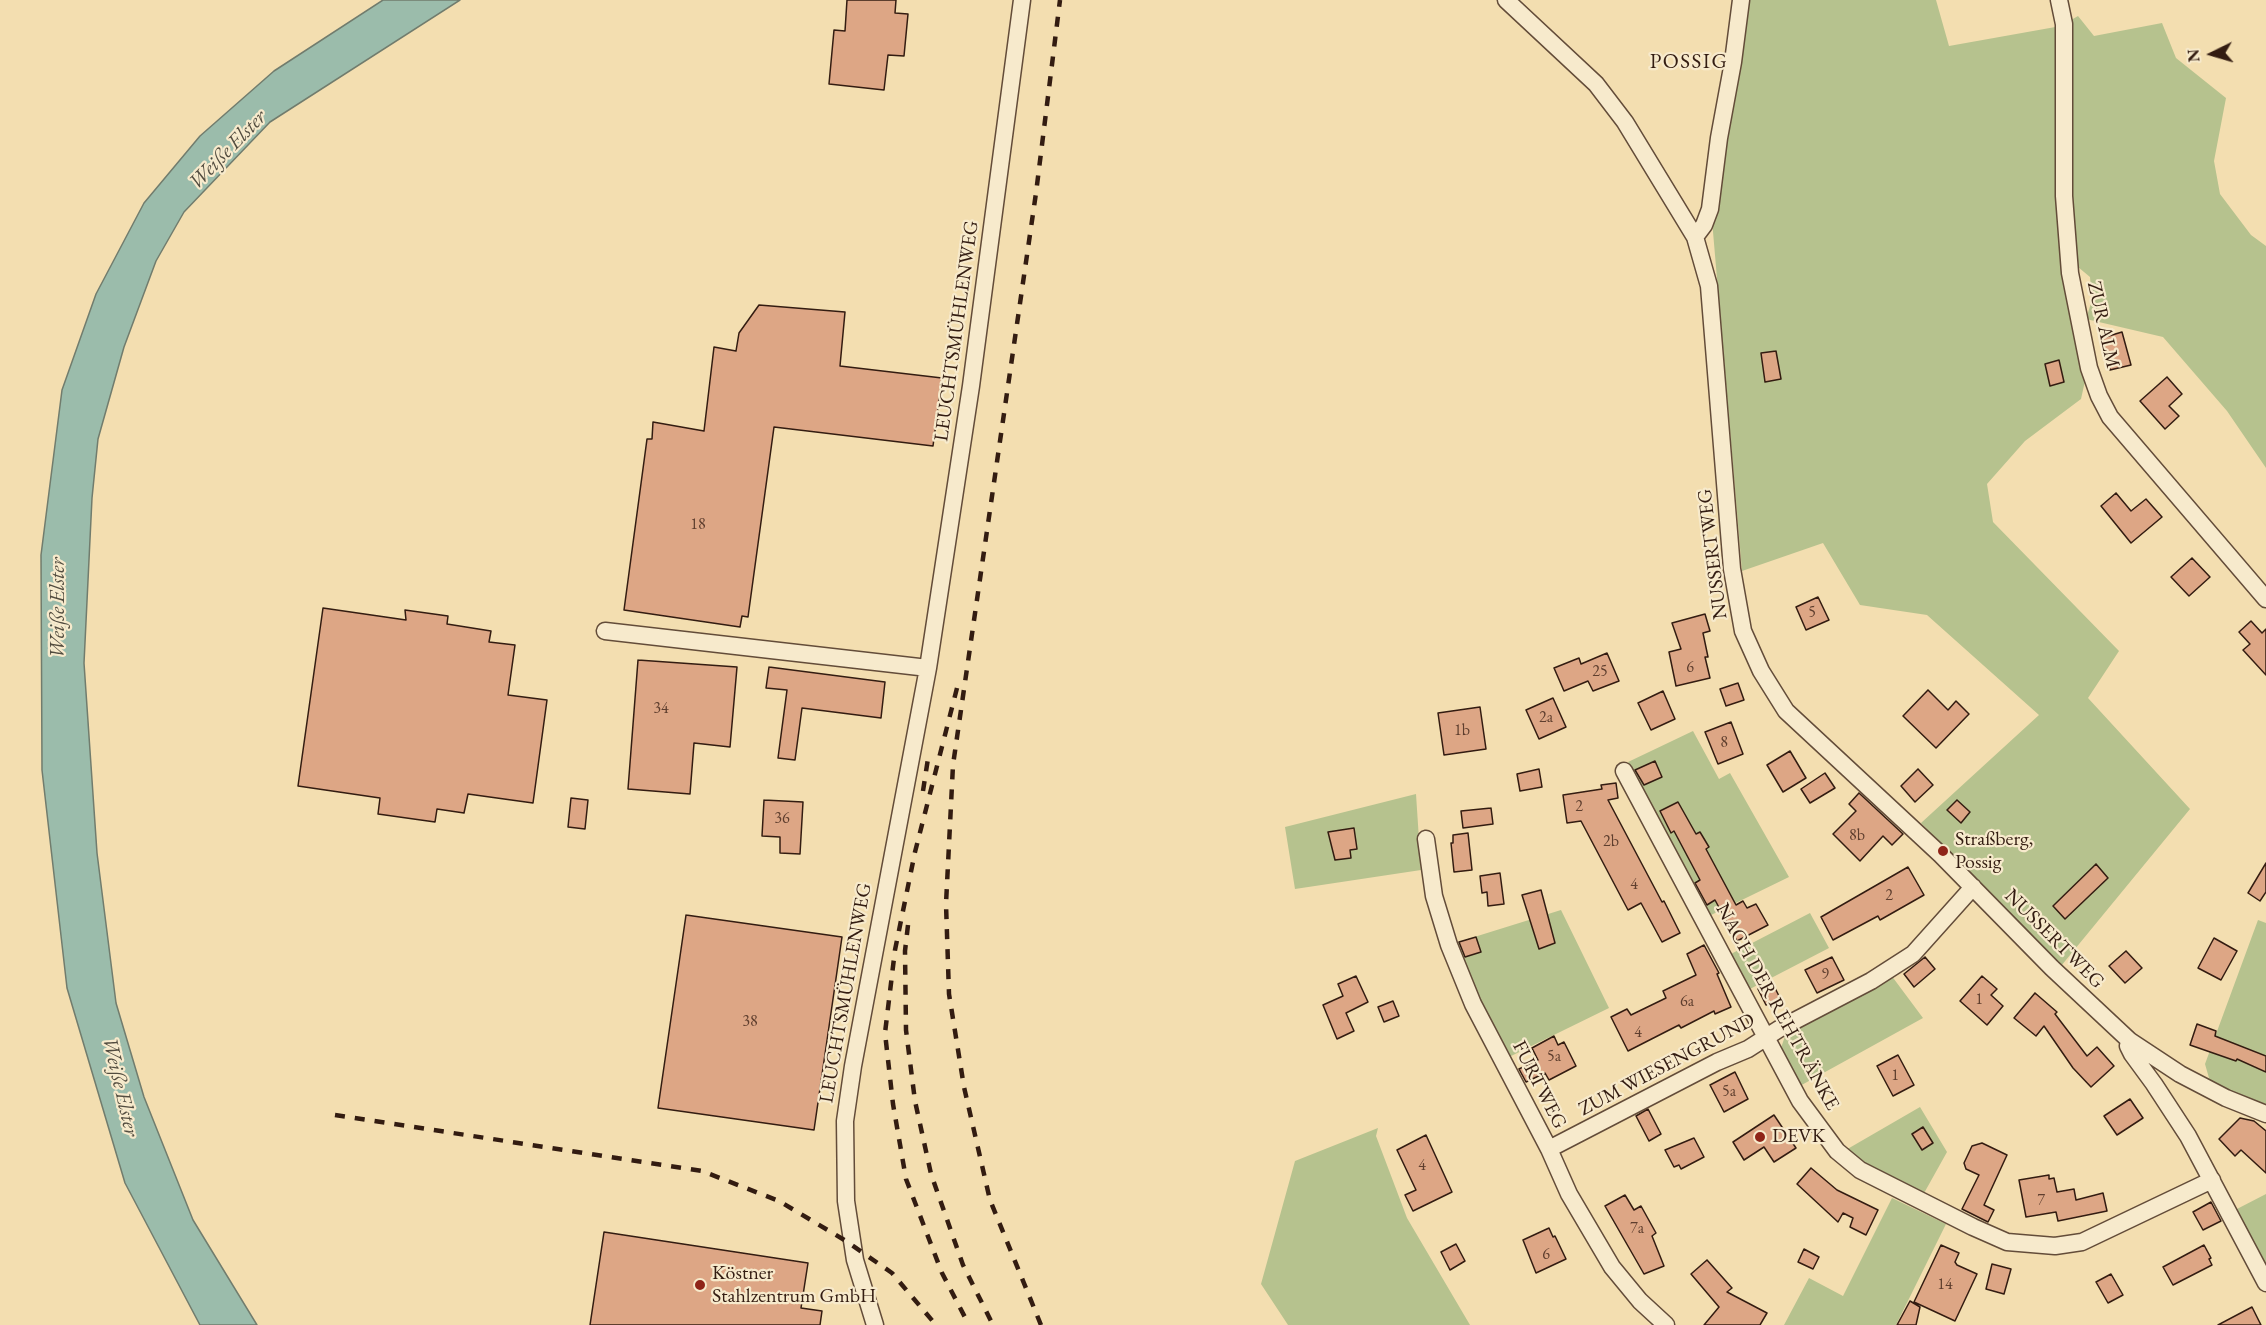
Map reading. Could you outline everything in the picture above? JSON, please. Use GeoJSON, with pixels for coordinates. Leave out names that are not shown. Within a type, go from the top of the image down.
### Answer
{"type":"FeatureCollection","features":[{"type":"Feature","properties":{"kind":"street","name":"LEUCHTSMÜHLENWEG"},"geometry":{"type":"LineString","coordinates":[[875,1325],[855,1260],[846,1201],[845,1121],[855,1054],[928,668],[971,386],[1022,0]]}},
{"type":"Feature","properties":{"kind":"street","name":"NUSSERTWEG"},"geometry":{"type":"LineString","coordinates":[[1506,0],[1596,84],[1625,122],[1695,237],[1709,286],[1732,568],[1743,631],[1761,671],[1786,711],[1932,847],[2052,968],[2130,1041],[2180,1074],[2226,1098],[2266,1114]]}},
{"type":"Feature","properties":{"kind":"street"},"geometry":{"type":"LineString","coordinates":[[1695,237],[1704,225],[1710,209],[1741,0]]}},
{"type":"Feature","properties":{"kind":"street","name":"ZUR ALM"},"geometry":{"type":"LineString","coordinates":[[2059,0],[2064,24],[2064,196],[2070,273],[2089,368],[2099,396],[2110,417],[2266,599]]}},
{"type":"Feature","properties":{"kind":"street"},"geometry":{"type":"LineString","coordinates":[[605,631],[928,668]]}},
{"type":"Feature","properties":{"kind":"street","name":"NACH DER REHTRÄNKE"},"geometry":{"type":"LineString","coordinates":[[1624,771],[1800,1101],[1837,1151],[1860,1170],[2007,1242],[2055,1246],[2071,1245],[2112,1228],[2212,1180]]}},
{"type":"Feature","properties":{"kind":"street","name":"FURTWEG"},"geometry":{"type":"LineString","coordinates":[[1426,839],[1434,896],[1449,945],[1473,1004],[1549,1149],[1569,1194],[1612,1267],[1640,1301],[1666,1325]]}},
{"type":"Feature","properties":{"kind":"street","name":"ZUM WIESENGRUND"},"geometry":{"type":"LineString","coordinates":[[1549,1149],[1718,1062],[1748,1049],[1871,981],[1913,954],[1973,887]]}},
{"type":"Feature","properties":{"kind":"street"},"geometry":{"type":"LineString","coordinates":[[2130,1041],[2128,1047],[2182,1128],[2266,1283]]}},
{"type":"Feature","properties":{"kind":"green space"},"geometry":{"type":"Polygon","coordinates":[[[1747,0],[1936,0],[1949,46],[2061,26],[2078,16],[2094,36],[2162,23],[2176,58],[2226,98],[2214,161],[2220,194],[2251,235],[2266,246],[2266,468],[2227,411],[2163,337],[2086,319],[2092,300],[2090,277],[2078,267],[2085,381],[2081,399],[2025,441],[1987,484],[1993,522],[2119,651],[2088,698],[2190,809],[2061,966],[2004,912],[1921,823],[2039,715],[1927,615],[1860,605],[1823,543],[1742,571],[1712,220],[1747,0]]]}},
{"type":"Feature","properties":{"kind":"green space"},"geometry":{"type":"Polygon","coordinates":[[[1693,731],[1719,779],[1730,773],[1789,877],[1709,916],[1628,762],[1693,731]]]}},
{"type":"Feature","properties":{"kind":"green space"},"geometry":{"type":"Polygon","coordinates":[[[1416,794],[1421,870],[1295,889],[1285,827],[1416,794]]]}},
{"type":"Feature","properties":{"kind":"green space"},"geometry":{"type":"Polygon","coordinates":[[[1561,910],[1609,1008],[1509,1057],[1472,988],[1455,943],[1561,910]]]}},
{"type":"Feature","properties":{"kind":"green space"},"geometry":{"type":"Polygon","coordinates":[[[1810,913],[1829,948],[1748,990],[1729,955],[1810,913]]]}},
{"type":"Feature","properties":{"kind":"green space"},"geometry":{"type":"Polygon","coordinates":[[[2258,920],[2266,923],[2266,1104],[2211,1085],[2205,1064],[2258,920]]]}},
{"type":"Feature","properties":{"kind":"green space"},"geometry":{"type":"Polygon","coordinates":[[[1891,975],[1923,1018],[1798,1087],[1780,1051],[1785,1036],[1891,975]]]}},
{"type":"Feature","properties":{"kind":"green space"},"geometry":{"type":"Polygon","coordinates":[[[1920,1107],[1947,1152],[1923,1195],[1872,1170],[1844,1151],[1920,1107]]]}},
{"type":"Feature","properties":{"kind":"green space"},"geometry":{"type":"Polygon","coordinates":[[[1378,1128],[1376,1136],[1407,1218],[1470,1325],[1288,1325],[1261,1284],[1295,1161],[1378,1128]]]}},
{"type":"Feature","properties":{"kind":"green space"},"geometry":{"type":"Polygon","coordinates":[[[2266,1194],[2266,1267],[2235,1210],[2266,1194]]]}},
{"type":"Feature","properties":{"kind":"green space"},"geometry":{"type":"Polygon","coordinates":[[[1892,1198],[1946,1224],[1896,1325],[1784,1325],[1809,1278],[1843,1296],[1892,1198]]]}},
{"type":"Feature","properties":{"kind":"water","name":"Weiße Elster"},"geometry":{"type":"Polygon","coordinates":[[[383,0],[460,0],[270,122],[184,212],[156,261],[124,347],[98,439],[92,498],[84,663],[97,853],[116,1003],[144,1097],[193,1220],[257,1325],[200,1325],[125,1183],[67,988],[42,770],[41,555],[62,390],[96,294],[144,203],[200,136],[274,71],[383,0]]]}},
{"type":"Feature","properties":{"kind":"building"},"geometry":{"type":"Polygon","coordinates":[[[847,0],[896,0],[895,13],[908,14],[904,56],[888,55],[884,90],[829,84],[834,30],[845,31],[847,0]]]}},
{"type":"Feature","properties":{"kind":"building"},"geometry":{"type":"Polygon","coordinates":[[[759,305],[845,312],[840,366],[942,378],[933,446],[774,427],[748,617],[742,616],[740,627],[624,610],[647,439],[652,439],[653,422],[704,431],[714,347],[736,351],[739,333],[759,305]]]}},
{"type":"Feature","properties":{"kind":"building"},"geometry":{"type":"Polygon","coordinates":[[[2122,332],[2131,365],[2110,370],[2102,338],[2122,332]]]}},
{"type":"Feature","properties":{"kind":"building"},"geometry":{"type":"Polygon","coordinates":[[[1776,351],[1781,379],[1765,382],[1761,353],[1776,351]]]}},
{"type":"Feature","properties":{"kind":"building"},"geometry":{"type":"Polygon","coordinates":[[[2059,360],[2064,382],[2050,386],[2045,364],[2059,360]]]}},
{"type":"Feature","properties":{"kind":"building"},"geometry":{"type":"Polygon","coordinates":[[[2167,377],[2182,394],[2169,406],[2179,416],[2165,429],[2140,401],[2167,377]]]}},
{"type":"Feature","properties":{"kind":"building"},"geometry":{"type":"Polygon","coordinates":[[[2116,493],[2131,511],[2146,499],[2162,517],[2131,543],[2101,506],[2116,493]]]}},
{"type":"Feature","properties":{"kind":"building"},"geometry":{"type":"Polygon","coordinates":[[[2192,558],[2210,577],[2189,596],[2171,577],[2192,558]]]}},
{"type":"Feature","properties":{"kind":"building"},"geometry":{"type":"Polygon","coordinates":[[[1818,597],[1829,620],[1806,630],[1796,607],[1818,597]]]}},
{"type":"Feature","properties":{"kind":"building"},"geometry":{"type":"Polygon","coordinates":[[[323,608],[406,620],[405,610],[448,616],[447,624],[491,631],[489,642],[515,645],[508,695],[547,700],[533,803],[468,794],[464,813],[437,809],[435,822],[378,814],[380,798],[298,786],[323,608]]]}},
{"type":"Feature","properties":{"kind":"building"},"geometry":{"type":"Polygon","coordinates":[[[1705,614],[1710,631],[1703,633],[1710,678],[1676,686],[1669,652],[1681,649],[1672,623],[1705,614]]]}},
{"type":"Feature","properties":{"kind":"building"},"geometry":{"type":"Polygon","coordinates":[[[2251,621],[2262,633],[2266,629],[2266,675],[2243,650],[2250,644],[2239,632],[2251,621]]]}},
{"type":"Feature","properties":{"kind":"building"},"geometry":{"type":"Polygon","coordinates":[[[1607,653],[1619,681],[1593,691],[1588,681],[1564,691],[1554,668],[1579,658],[1581,664],[1607,653]]]}},
{"type":"Feature","properties":{"kind":"building"},"geometry":{"type":"Polygon","coordinates":[[[638,660],[737,667],[730,747],[694,743],[690,794],[628,789],[638,660]]]}},
{"type":"Feature","properties":{"kind":"building"},"geometry":{"type":"Polygon","coordinates":[[[769,667],[885,682],[881,718],[802,708],[795,760],[778,758],[787,690],[766,688],[769,667]]]}},
{"type":"Feature","properties":{"kind":"building"},"geometry":{"type":"Polygon","coordinates":[[[1738,683],[1744,700],[1726,706],[1720,689],[1738,683]]]}},
{"type":"Feature","properties":{"kind":"building"},"geometry":{"type":"Polygon","coordinates":[[[1928,690],[1948,710],[1956,701],[1969,714],[1936,748],[1903,716],[1928,690]]]}},
{"type":"Feature","properties":{"kind":"building"},"geometry":{"type":"Polygon","coordinates":[[[1663,691],[1675,719],[1651,730],[1638,703],[1663,691]]]}},
{"type":"Feature","properties":{"kind":"building"},"geometry":{"type":"Polygon","coordinates":[[[1553,698],[1566,727],[1539,739],[1526,710],[1553,698]]]}},
{"type":"Feature","properties":{"kind":"building"},"geometry":{"type":"Polygon","coordinates":[[[1480,707],[1486,749],[1444,755],[1438,713],[1480,707]]]}},
{"type":"Feature","properties":{"kind":"building"},"geometry":{"type":"Polygon","coordinates":[[[1731,722],[1743,754],[1718,764],[1705,732],[1731,722]]]}},
{"type":"Feature","properties":{"kind":"building"},"geometry":{"type":"Polygon","coordinates":[[[1790,751],[1806,778],[1783,792],[1767,765],[1790,751]]]}},
{"type":"Feature","properties":{"kind":"building"},"geometry":{"type":"Polygon","coordinates":[[[1655,761],[1662,777],[1644,785],[1635,770],[1655,761]]]}},
{"type":"Feature","properties":{"kind":"building"},"geometry":{"type":"Polygon","coordinates":[[[1539,769],[1542,787],[1520,791],[1517,774],[1539,769]]]}},
{"type":"Feature","properties":{"kind":"building"},"geometry":{"type":"Polygon","coordinates":[[[1918,769],[1933,785],[1915,802],[1901,786],[1918,769]]]}},
{"type":"Feature","properties":{"kind":"building"},"geometry":{"type":"Polygon","coordinates":[[[1825,773],[1835,788],[1810,803],[1801,789],[1825,773]]]}},
{"type":"Feature","properties":{"kind":"building"},"geometry":{"type":"Polygon","coordinates":[[[1616,783],[1618,798],[1608,800],[1680,933],[1662,942],[1641,903],[1628,910],[1581,821],[1567,823],[1563,795],[1602,789],[1601,785],[1616,783]]]}},
{"type":"Feature","properties":{"kind":"building"},"geometry":{"type":"Polygon","coordinates":[[[1859,793],[1903,834],[1892,845],[1883,836],[1860,861],[1833,834],[1856,811],[1849,804],[1859,793]]]}},
{"type":"Feature","properties":{"kind":"building"},"geometry":{"type":"Polygon","coordinates":[[[571,798],[588,800],[585,829],[568,827],[571,798]]]}},
{"type":"Feature","properties":{"kind":"building"},"geometry":{"type":"Polygon","coordinates":[[[764,800],[803,802],[800,854],[780,853],[780,837],[762,836],[764,800]]]}},
{"type":"Feature","properties":{"kind":"building"},"geometry":{"type":"Polygon","coordinates":[[[1957,800],[1970,812],[1961,823],[1947,810],[1957,800]]]}},
{"type":"Feature","properties":{"kind":"building"},"geometry":{"type":"Polygon","coordinates":[[[1678,802],[1696,834],[1700,832],[1709,847],[1706,849],[1736,905],[1743,901],[1747,908],[1756,904],[1768,925],[1737,941],[1715,900],[1707,905],[1695,883],[1700,880],[1674,831],[1671,833],[1660,811],[1678,802]]]}},
{"type":"Feature","properties":{"kind":"building"},"geometry":{"type":"Polygon","coordinates":[[[1491,808],[1493,824],[1463,828],[1461,811],[1491,808]]]}},
{"type":"Feature","properties":{"kind":"building"},"geometry":{"type":"Polygon","coordinates":[[[1354,828],[1357,849],[1350,850],[1351,858],[1335,860],[1328,832],[1354,828]]]}},
{"type":"Feature","properties":{"kind":"building"},"geometry":{"type":"Polygon","coordinates":[[[1468,833],[1472,870],[1454,872],[1451,843],[1453,843],[1453,835],[1468,833]]]}},
{"type":"Feature","properties":{"kind":"building"},"geometry":{"type":"Polygon","coordinates":[[[2266,863],[2266,892],[2260,901],[2248,893],[2266,863]]]}},
{"type":"Feature","properties":{"kind":"building"},"geometry":{"type":"Polygon","coordinates":[[[2096,864],[2108,878],[2065,919],[2053,906],[2096,864]]]}},
{"type":"Feature","properties":{"kind":"building"},"geometry":{"type":"Polygon","coordinates":[[[1908,867],[1924,895],[1880,920],[1878,916],[1833,940],[1821,917],[1908,867]]]}},
{"type":"Feature","properties":{"kind":"building"},"geometry":{"type":"Polygon","coordinates":[[[1500,873],[1504,904],[1488,906],[1487,892],[1482,893],[1480,876],[1500,873]]]}},
{"type":"Feature","properties":{"kind":"building"},"geometry":{"type":"Polygon","coordinates":[[[1541,890],[1555,943],[1539,949],[1522,895],[1541,890]]]}},
{"type":"Feature","properties":{"kind":"building"},"geometry":{"type":"Polygon","coordinates":[[[686,915],[842,937],[814,1130],[658,1108],[686,915]]]}},
{"type":"Feature","properties":{"kind":"building"},"geometry":{"type":"Polygon","coordinates":[[[1476,937],[1481,952],[1465,957],[1459,942],[1476,937]]]}},
{"type":"Feature","properties":{"kind":"building"},"geometry":{"type":"Polygon","coordinates":[[[2214,938],[2237,951],[2221,980],[2198,968],[2214,938]]]}},
{"type":"Feature","properties":{"kind":"building"},"geometry":{"type":"Polygon","coordinates":[[[1704,945],[1719,973],[1717,974],[1731,1007],[1715,1014],[1714,1011],[1681,1028],[1679,1025],[1628,1051],[1611,1017],[1627,1009],[1631,1015],[1666,998],[1663,991],[1696,975],[1687,954],[1704,945]]]}},
{"type":"Feature","properties":{"kind":"building"},"geometry":{"type":"Polygon","coordinates":[[[2126,951],[2142,968],[2125,983],[2109,966],[2126,951]]]}},
{"type":"Feature","properties":{"kind":"building"},"geometry":{"type":"Polygon","coordinates":[[[1832,957],[1844,980],[1817,993],[1805,970],[1832,957]]]}},
{"type":"Feature","properties":{"kind":"building"},"geometry":{"type":"Polygon","coordinates":[[[1925,957],[1935,969],[1914,987],[1904,974],[1925,957]]]}},
{"type":"Feature","properties":{"kind":"building"},"geometry":{"type":"Polygon","coordinates":[[[1356,976],[1368,1002],[1346,1013],[1354,1031],[1337,1039],[1323,1005],[1343,996],[1338,984],[1356,976]]]}},
{"type":"Feature","properties":{"kind":"building"},"geometry":{"type":"Polygon","coordinates":[[[1982,976],[1997,989],[1991,995],[2003,1006],[1987,1025],[1960,1001],[1982,976]]]}},
{"type":"Feature","properties":{"kind":"building"},"geometry":{"type":"Polygon","coordinates":[[[1772,982],[1780,998],[1766,1005],[1758,989],[1772,982]]]}},
{"type":"Feature","properties":{"kind":"building"},"geometry":{"type":"Polygon","coordinates":[[[2035,993],[2057,1012],[2055,1014],[2087,1056],[2097,1047],[2114,1066],[2091,1087],[2073,1068],[2044,1026],[2036,1036],[2014,1018],[2035,993]]]}},
{"type":"Feature","properties":{"kind":"building"},"geometry":{"type":"Polygon","coordinates":[[[1393,1001],[1399,1016],[1384,1022],[1378,1007],[1393,1001]]]}},
{"type":"Feature","properties":{"kind":"building"},"geometry":{"type":"Polygon","coordinates":[[[2197,1024],[2216,1031],[2215,1036],[2266,1056],[2266,1072],[2237,1059],[2236,1061],[2190,1045],[2197,1024]]]}},
{"type":"Feature","properties":{"kind":"building"},"geometry":{"type":"Polygon","coordinates":[[[1554,1036],[1558,1045],[1564,1042],[1576,1066],[1549,1080],[1545,1073],[1526,1082],[1519,1069],[1538,1060],[1532,1048],[1554,1036]]]}},
{"type":"Feature","properties":{"kind":"building"},"geometry":{"type":"Polygon","coordinates":[[[1898,1055],[1914,1085],[1893,1096],[1877,1066],[1898,1055]]]}},
{"type":"Feature","properties":{"kind":"building"},"geometry":{"type":"Polygon","coordinates":[[[1735,1072],[1748,1099],[1724,1112],[1710,1085],[1735,1072]]]}},
{"type":"Feature","properties":{"kind":"building"},"geometry":{"type":"Polygon","coordinates":[[[2130,1099],[2143,1118],[2117,1135],[2104,1116],[2130,1099]]]}},
{"type":"Feature","properties":{"kind":"building"},"geometry":{"type":"Polygon","coordinates":[[[1648,1109],[1661,1134],[1649,1141],[1636,1116],[1648,1109]]]}},
{"type":"Feature","properties":{"kind":"building"},"geometry":{"type":"Polygon","coordinates":[[[1774,1115],[1796,1148],[1774,1162],[1764,1147],[1744,1160],[1733,1142],[1774,1115]]]}},
{"type":"Feature","properties":{"kind":"building"},"geometry":{"type":"Polygon","coordinates":[[[2240,1118],[2254,1121],[2266,1131],[2266,1173],[2241,1150],[2235,1156],[2219,1139],[2240,1118]]]}},
{"type":"Feature","properties":{"kind":"building"},"geometry":{"type":"Polygon","coordinates":[[[1923,1127],[1933,1143],[1922,1150],[1912,1134],[1923,1127]]]}},
{"type":"Feature","properties":{"kind":"building"},"geometry":{"type":"Polygon","coordinates":[[[1426,1135],[1452,1192],[1413,1211],[1405,1195],[1416,1190],[1397,1150],[1426,1135]]]}},
{"type":"Feature","properties":{"kind":"building"},"geometry":{"type":"Polygon","coordinates":[[[1694,1138],[1704,1157],[1681,1169],[1679,1165],[1674,1167],[1665,1150],[1694,1138]]]}},
{"type":"Feature","properties":{"kind":"building"},"geometry":{"type":"Polygon","coordinates":[[[1982,1143],[2007,1155],[1984,1205],[1994,1210],[1988,1222],[1962,1209],[1979,1175],[1966,1169],[1964,1163],[1972,1146],[1982,1143]]]}},
{"type":"Feature","properties":{"kind":"building"},"geometry":{"type":"Polygon","coordinates":[[[1811,1168],[1837,1190],[1878,1210],[1866,1235],[1850,1227],[1853,1218],[1843,1213],[1838,1222],[1797,1184],[1811,1168]]]}},
{"type":"Feature","properties":{"kind":"building"},"geometry":{"type":"Polygon","coordinates":[[[2049,1175],[2049,1179],[2054,1178],[2057,1192],[2074,1189],[2076,1200],[2103,1193],[2107,1211],[2058,1221],[2056,1212],[2026,1217],[2019,1180],[2049,1175]]]}},
{"type":"Feature","properties":{"kind":"building"},"geometry":{"type":"Polygon","coordinates":[[[1625,1195],[1634,1210],[1641,1206],[1656,1233],[1652,1236],[1664,1266],[1644,1274],[1605,1206],[1625,1195]]]}},
{"type":"Feature","properties":{"kind":"building"},"geometry":{"type":"Polygon","coordinates":[[[2211,1202],[2221,1221],[2203,1230],[2193,1212],[2211,1202]]]}},
{"type":"Feature","properties":{"kind":"building"},"geometry":{"type":"Polygon","coordinates":[[[1549,1228],[1566,1259],[1536,1273],[1523,1240],[1549,1228]]]}},
{"type":"Feature","properties":{"kind":"building","name":"Köstner Stahlzentrum GmbH"},"geometry":{"type":"Polygon","coordinates":[[[604,1232],[808,1263],[801,1308],[822,1311],[820,1325],[590,1325],[604,1232]]]}},
{"type":"Feature","properties":{"kind":"building"},"geometry":{"type":"Polygon","coordinates":[[[1456,1244],[1465,1261],[1450,1270],[1441,1252],[1456,1244]]]}},
{"type":"Feature","properties":{"kind":"building"},"geometry":{"type":"Polygon","coordinates":[[[1941,1245],[1959,1253],[1955,1262],[1957,1265],[1977,1274],[1955,1321],[1914,1302],[1941,1245]]]}},
{"type":"Feature","properties":{"kind":"building"},"geometry":{"type":"Polygon","coordinates":[[[2204,1245],[2212,1265],[2173,1285],[2163,1267],[2204,1245]]]}},
{"type":"Feature","properties":{"kind":"building"},"geometry":{"type":"Polygon","coordinates":[[[1804,1249],[1819,1257],[1813,1269],[1798,1262],[1804,1249]]]}},
{"type":"Feature","properties":{"kind":"building"},"geometry":{"type":"Polygon","coordinates":[[[1707,1260],[1732,1288],[1727,1292],[1767,1313],[1760,1325],[1704,1325],[1719,1307],[1691,1274],[1707,1260]]]}},
{"type":"Feature","properties":{"kind":"building"},"geometry":{"type":"Polygon","coordinates":[[[1992,1264],[2011,1269],[2004,1294],[1986,1289],[1992,1264]]]}},
{"type":"Feature","properties":{"kind":"building"},"geometry":{"type":"Polygon","coordinates":[[[2111,1274],[2123,1295],[2108,1303],[2096,1282],[2111,1274]]]}},
{"type":"Feature","properties":{"kind":"building"},"geometry":{"type":"Polygon","coordinates":[[[1910,1301],[1920,1307],[1916,1325],[1897,1325],[1910,1301]]]}},
{"type":"Feature","properties":{"kind":"building"},"geometry":{"type":"Polygon","coordinates":[[[2252,1307],[2261,1325],[2218,1325],[2252,1307]]]}},
{"type":"Feature","properties":{"kind":"railway"},"geometry":{"type":"LineString","coordinates":[[1041,1325],[990,1200],[964,1087],[949,994],[946,904],[953,765],[1036,193],[1060,0]]}},
{"type":"Feature","properties":{"kind":"railway"},"geometry":{"type":"LineString","coordinates":[[957,688],[915,852],[895,950],[885,1033],[893,1104],[906,1179],[942,1273],[969,1325]]}},
{"type":"Feature","properties":{"kind":"railway"},"geometry":{"type":"LineString","coordinates":[[923,791],[929,752]]}},
{"type":"Feature","properties":{"kind":"railway"},"geometry":{"type":"LineString","coordinates":[[908,925],[905,951],[906,1030],[915,1101],[931,1174],[963,1265],[993,1325]]}},
{"type":"Feature","properties":{"kind":"railway"},"geometry":{"type":"LineString","coordinates":[[335,1115],[702,1171],[779,1201],[846,1241],[892,1273],[936,1325]]}},
{"type":"Feature","properties":{"kind":"place","name":"Straßberg, Possig"},"geometry":{"type":"Point","coordinates":[1943,851]}},
{"type":"Feature","properties":{"kind":"place","name":"DEVK"},"geometry":{"type":"Point","coordinates":[1760,1137]}},
{"type":"Feature","properties":{"kind":"place","name":"Köstner Stahlzentrum GmbH"},"geometry":{"type":"Point","coordinates":[700,1285]}},
{"type":"Feature","properties":{"kind":"district","name":"POSSIG"},"geometry":{"type":"Point","coordinates":[1689,62]}}]}
